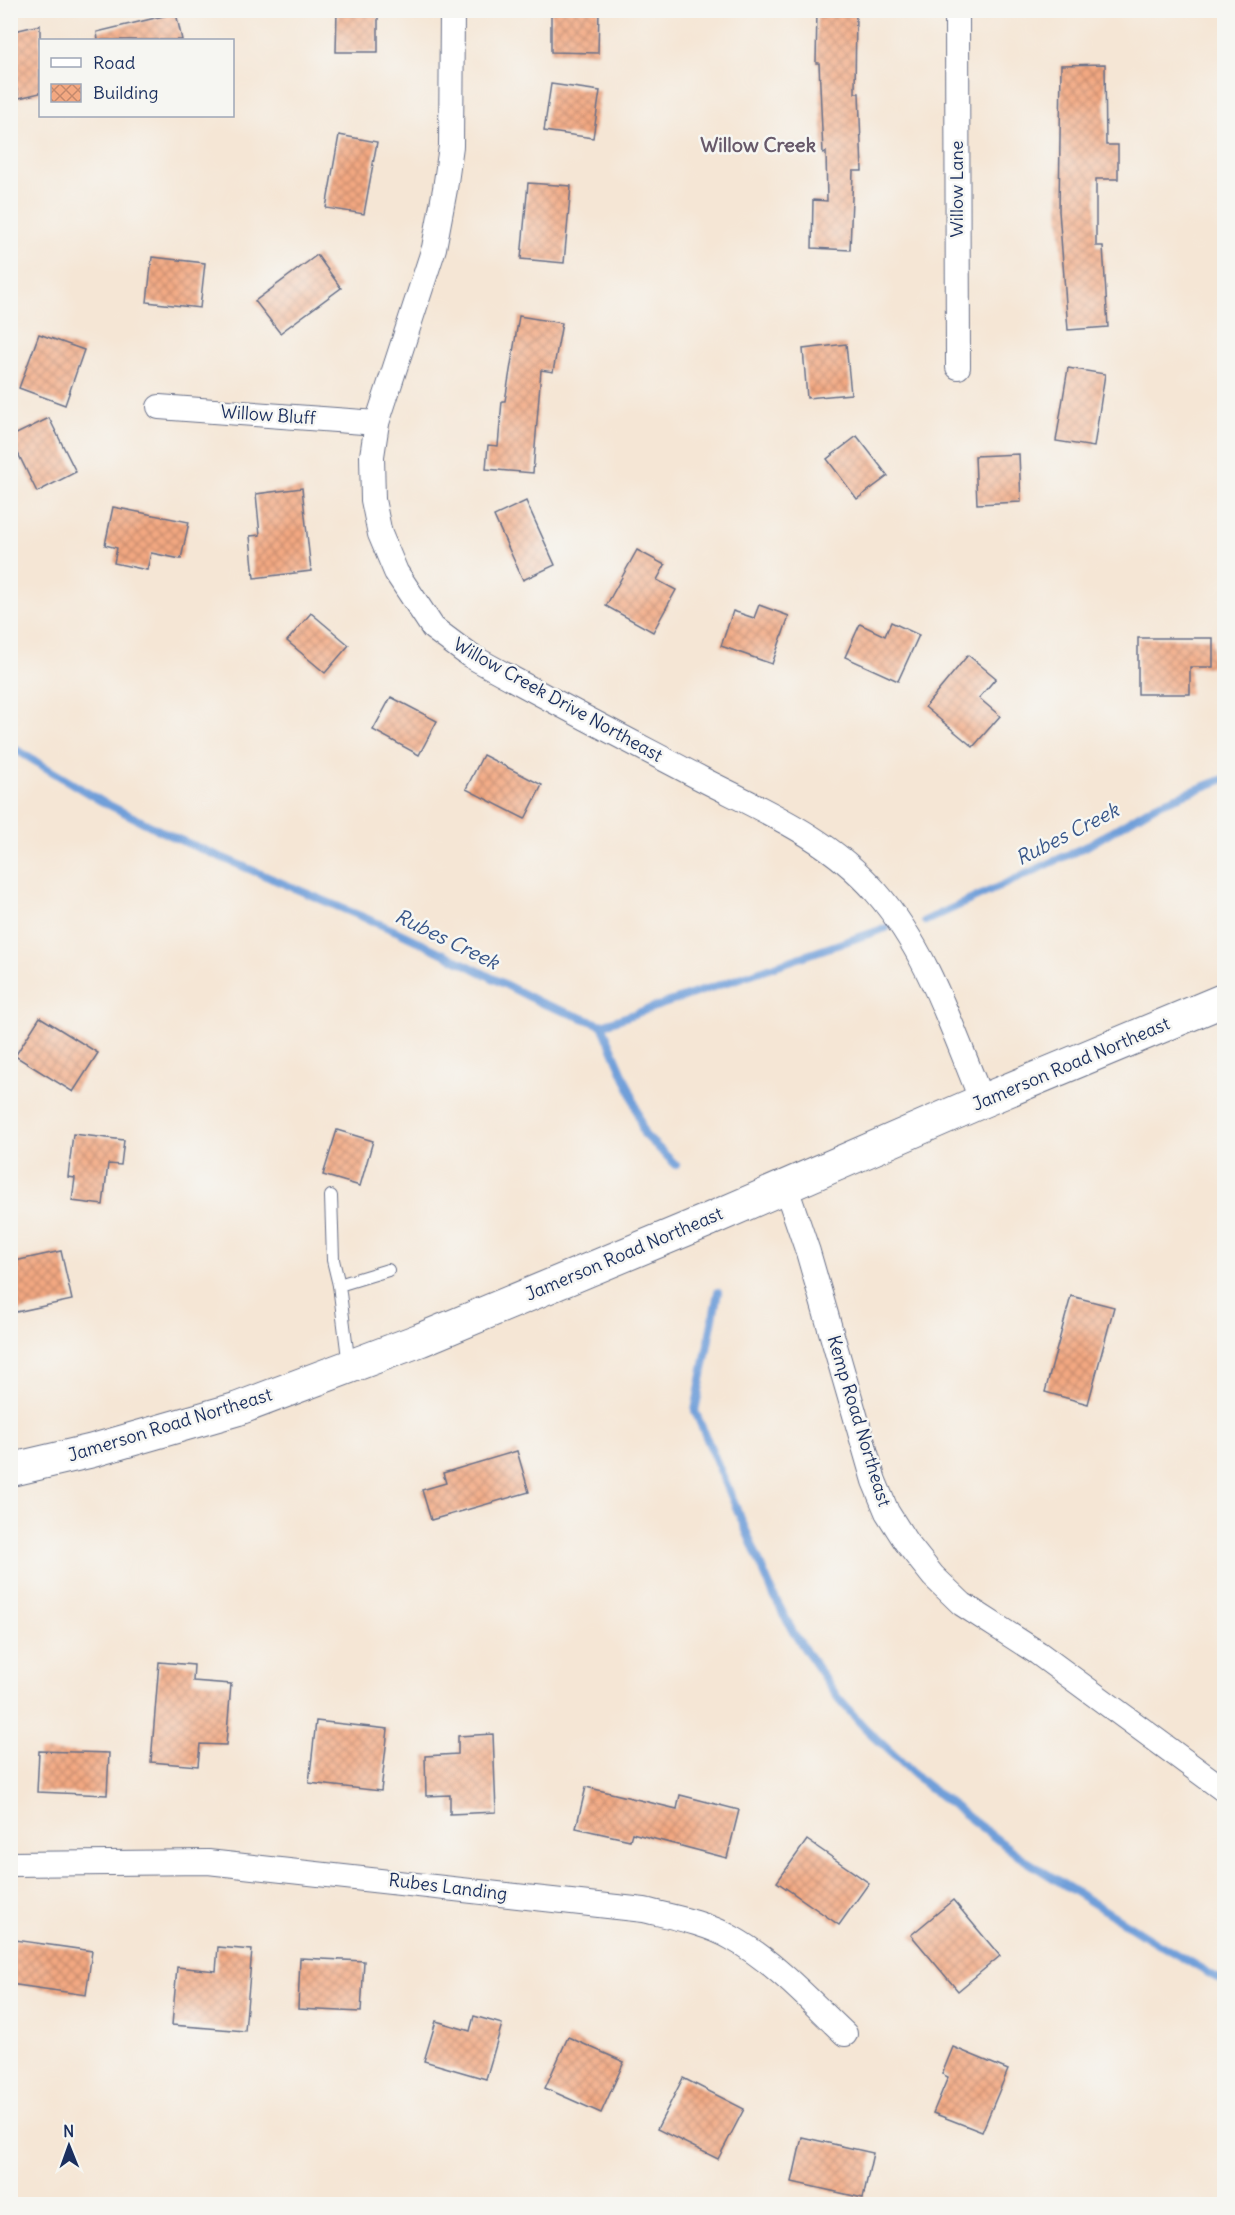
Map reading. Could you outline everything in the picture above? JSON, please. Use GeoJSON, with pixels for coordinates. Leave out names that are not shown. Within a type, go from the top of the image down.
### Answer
{"type":"FeatureCollection","features":[{"type":"Feature","properties":{"kind":"street","name":"Willow Creek Drive Northeast"},"geometry":{"type":"LineString","coordinates":[[452,10],[451,146],[445,189],[434,248],[377,423],[372,456],[373,500],[380,534],[396,572],[433,628],[469,655],[729,793],[778,816],[817,840],[854,871],[875,891],[903,926],[927,969],[982,1101]]}},
{"type":"Feature","properties":{"kind":"street","name":"Willow Lane"},"geometry":{"type":"LineString","coordinates":[[957,10],[958,367]]}},
{"type":"Feature","properties":{"kind":"street","name":"Willow Bluff"},"geometry":{"type":"LineString","coordinates":[[159,408],[377,423]]}},
{"type":"Feature","properties":{"kind":"street","name":"Jamerson Road Northeast"},"geometry":{"type":"LineString","coordinates":[[10,1470],[91,1451],[237,1409],[349,1367],[452,1327],[1224,1000]]}},
{"type":"Feature","properties":{"kind":"street","name":"Kemp Road Northeast"},"geometry":{"type":"LineString","coordinates":[[785,1185],[808,1252],[874,1481],[887,1512],[906,1542],[933,1576],[962,1604],[1038,1653],[1224,1790]]}},
{"type":"Feature","properties":{"kind":"street","name":"Rubes Landing"},"geometry":{"type":"LineString","coordinates":[[10,1864],[208,1862],[644,1910],[687,1920],[732,1938],[769,1963],[845,2034]]}},
{"type":"Feature","properties":{"kind":"lane"},"geometry":{"type":"LineString","coordinates":[[331,1196],[333,1260],[339,1285],[349,1367]]}},
{"type":"Feature","properties":{"kind":"lane"},"geometry":{"type":"LineString","coordinates":[[339,1285],[388,1270]]}},
{"type":"Feature","properties":{"kind":"building"},"geometry":{"type":"Polygon","coordinates":[[[337,10],[378,10],[378,52],[336,52],[337,10]]]}},
{"type":"Feature","properties":{"kind":"building"},"geometry":{"type":"Polygon","coordinates":[[[551,10],[599,10],[598,53],[551,52],[551,10]]]}},
{"type":"Feature","properties":{"kind":"building"},"geometry":{"type":"Polygon","coordinates":[[[817,10],[856,10],[855,93],[859,93],[862,171],[853,171],[850,250],[812,248],[813,200],[827,201],[826,152],[823,153],[819,63],[816,63],[817,10]]]}},
{"type":"Feature","properties":{"kind":"building"},"geometry":{"type":"Polygon","coordinates":[[[176,13],[182,39],[98,39],[97,32],[176,13]]]}},
{"type":"Feature","properties":{"kind":"building"},"geometry":{"type":"Polygon","coordinates":[[[40,25],[39,93],[19,98],[10,62],[10,32],[40,25]]]}},
{"type":"Feature","properties":{"kind":"building"},"geometry":{"type":"Polygon","coordinates":[[[1105,64],[1106,145],[1118,145],[1118,179],[1096,179],[1096,246],[1103,246],[1108,327],[1068,330],[1059,211],[1061,65],[1105,64]]]}},
{"type":"Feature","properties":{"kind":"building"},"geometry":{"type":"Polygon","coordinates":[[[551,84],[600,91],[593,138],[544,131],[551,84]]]}},
{"type":"Feature","properties":{"kind":"building"},"geometry":{"type":"Polygon","coordinates":[[[339,135],[377,142],[364,214],[326,208],[339,135]]]}},
{"type":"Feature","properties":{"kind":"building"},"geometry":{"type":"Polygon","coordinates":[[[528,183],[571,186],[564,263],[521,259],[528,183]]]}},
{"type":"Feature","properties":{"kind":"building"},"geometry":{"type":"Polygon","coordinates":[[[317,255],[341,288],[280,333],[255,301],[317,255]]]}},
{"type":"Feature","properties":{"kind":"building"},"geometry":{"type":"Polygon","coordinates":[[[152,257],[205,263],[200,308],[147,302],[152,257]]]}},
{"type":"Feature","properties":{"kind":"building"},"geometry":{"type":"Polygon","coordinates":[[[519,316],[562,323],[553,372],[541,370],[533,473],[486,469],[488,445],[498,446],[502,401],[505,401],[519,316]]]}},
{"type":"Feature","properties":{"kind":"building"},"geometry":{"type":"Polygon","coordinates":[[[39,334],[84,350],[65,405],[19,388],[39,334]]]}},
{"type":"Feature","properties":{"kind":"building"},"geometry":{"type":"Polygon","coordinates":[[[846,344],[851,394],[807,398],[803,349],[846,344]]]}},
{"type":"Feature","properties":{"kind":"building"},"geometry":{"type":"Polygon","coordinates":[[[1068,368],[1105,374],[1094,447],[1056,441],[1068,368]]]}},
{"type":"Feature","properties":{"kind":"building"},"geometry":{"type":"Polygon","coordinates":[[[49,418],[76,472],[37,492],[10,437],[49,418]]]}},
{"type":"Feature","properties":{"kind":"building"},"geometry":{"type":"Polygon","coordinates":[[[857,436],[888,476],[857,499],[827,459],[857,436]]]}},
{"type":"Feature","properties":{"kind":"building"},"geometry":{"type":"Polygon","coordinates":[[[1019,454],[1021,502],[977,504],[975,456],[1019,454]]]}},
{"type":"Feature","properties":{"kind":"building"},"geometry":{"type":"Polygon","coordinates":[[[302,488],[311,571],[254,578],[250,536],[260,535],[256,494],[302,488]]]}},
{"type":"Feature","properties":{"kind":"building"},"geometry":{"type":"Polygon","coordinates":[[[526,501],[555,565],[523,580],[494,516],[526,501]]]}},
{"type":"Feature","properties":{"kind":"building"},"geometry":{"type":"Polygon","coordinates":[[[113,507],[189,522],[181,559],[151,553],[147,570],[114,563],[117,548],[105,545],[113,507]]]}},
{"type":"Feature","properties":{"kind":"building"},"geometry":{"type":"Polygon","coordinates":[[[637,550],[665,565],[657,580],[676,590],[653,632],[606,606],[637,550]]]}},
{"type":"Feature","properties":{"kind":"building"},"geometry":{"type":"Polygon","coordinates":[[[759,605],[789,616],[772,664],[721,646],[733,611],[754,618],[759,605]]]}},
{"type":"Feature","properties":{"kind":"building"},"geometry":{"type":"Polygon","coordinates":[[[311,613],[349,645],[325,673],[287,641],[311,613]]]}},
{"type":"Feature","properties":{"kind":"building"},"geometry":{"type":"Polygon","coordinates":[[[891,622],[919,635],[898,681],[845,657],[860,624],[885,636],[891,622]]]}},
{"type":"Feature","properties":{"kind":"building"},"geometry":{"type":"Polygon","coordinates":[[[1138,638],[1213,638],[1213,667],[1190,667],[1190,694],[1138,694],[1138,638]]]}},
{"type":"Feature","properties":{"kind":"building"},"geometry":{"type":"Polygon","coordinates":[[[968,655],[996,678],[979,698],[1000,716],[973,747],[925,707],[968,655]]]}},
{"type":"Feature","properties":{"kind":"building"},"geometry":{"type":"Polygon","coordinates":[[[391,697],[437,721],[419,755],[373,730],[391,697]]]}},
{"type":"Feature","properties":{"kind":"building"},"geometry":{"type":"Polygon","coordinates":[[[483,755],[542,785],[525,819],[466,789],[483,755]]]}},
{"type":"Feature","properties":{"kind":"building"},"geometry":{"type":"Polygon","coordinates":[[[40,1017],[98,1053],[73,1092],[15,1056],[40,1017]]]}},
{"type":"Feature","properties":{"kind":"building"},"geometry":{"type":"Polygon","coordinates":[[[337,1130],[373,1141],[360,1186],[323,1175],[337,1130]]]}},
{"type":"Feature","properties":{"kind":"building"},"geometry":{"type":"Polygon","coordinates":[[[73,1134],[124,1140],[121,1165],[108,1164],[103,1205],[72,1201],[75,1178],[68,1177],[73,1134]]]}},
{"type":"Feature","properties":{"kind":"building"},"geometry":{"type":"Polygon","coordinates":[[[61,1251],[72,1300],[16,1312],[10,1286],[10,1262],[61,1251]]]}},
{"type":"Feature","properties":{"kind":"building"},"geometry":{"type":"Polygon","coordinates":[[[1071,1296],[1114,1307],[1088,1404],[1045,1392],[1071,1296]]]}},
{"type":"Feature","properties":{"kind":"building"},"geometry":{"type":"Polygon","coordinates":[[[517,1451],[529,1492],[431,1520],[422,1490],[446,1483],[443,1473],[517,1451]]]}},
{"type":"Feature","properties":{"kind":"building"},"geometry":{"type":"Polygon","coordinates":[[[159,1662],[194,1665],[193,1681],[231,1684],[226,1745],[200,1744],[198,1766],[151,1762],[159,1662]]]}},
{"type":"Feature","properties":{"kind":"building"},"geometry":{"type":"Polygon","coordinates":[[[316,1721],[388,1729],[381,1791],[309,1783],[316,1721]]]}},
{"type":"Feature","properties":{"kind":"building"},"geometry":{"type":"Polygon","coordinates":[[[493,1734],[496,1812],[450,1814],[450,1795],[426,1796],[425,1756],[458,1754],[458,1736],[493,1734]]]}},
{"type":"Feature","properties":{"kind":"building"},"geometry":{"type":"Polygon","coordinates":[[[39,1751],[109,1753],[107,1795],[37,1792],[39,1751]]]}},
{"type":"Feature","properties":{"kind":"building"},"geometry":{"type":"Polygon","coordinates":[[[586,1787],[677,1809],[680,1795],[739,1810],[727,1858],[632,1833],[630,1840],[576,1828],[586,1787]]]}},
{"type":"Feature","properties":{"kind":"building"},"geometry":{"type":"Polygon","coordinates":[[[807,1840],[869,1883],[839,1925],[777,1882],[807,1840]]]}},
{"type":"Feature","properties":{"kind":"building"},"geometry":{"type":"Polygon","coordinates":[[[953,1900],[1000,1956],[958,1991],[911,1935],[953,1900]]]}},
{"type":"Feature","properties":{"kind":"building"},"geometry":{"type":"Polygon","coordinates":[[[15,1940],[92,1951],[86,1995],[10,1984],[15,1940]]]}},
{"type":"Feature","properties":{"kind":"building"},"geometry":{"type":"Polygon","coordinates":[[[218,1947],[252,1950],[245,2031],[172,2025],[177,1967],[216,1971],[218,1947]]]}},
{"type":"Feature","properties":{"kind":"building"},"geometry":{"type":"Polygon","coordinates":[[[300,1958],[364,1961],[361,2012],[298,2009],[300,1958]]]}},
{"type":"Feature","properties":{"kind":"building"},"geometry":{"type":"Polygon","coordinates":[[[474,2016],[502,2024],[486,2079],[424,2061],[436,2021],[470,2031],[474,2016]]]}},
{"type":"Feature","properties":{"kind":"building"},"geometry":{"type":"Polygon","coordinates":[[[568,2037],[624,2062],[601,2113],[545,2088],[568,2037]]]}},
{"type":"Feature","properties":{"kind":"building"},"geometry":{"type":"Polygon","coordinates":[[[953,2047],[1008,2070],[982,2132],[933,2113],[948,2077],[942,2074],[953,2047]]]}},
{"type":"Feature","properties":{"kind":"building"},"geometry":{"type":"Polygon","coordinates":[[[683,2078],[744,2109],[718,2159],[657,2129],[683,2078]]]}},
{"type":"Feature","properties":{"kind":"building"},"geometry":{"type":"Polygon","coordinates":[[[802,2137],[873,2153],[863,2198],[792,2182],[802,2137]]]}},
{"type":"Feature","properties":{"kind":"waterway","name":"Rubes Creek"},"geometry":{"type":"LineString","coordinates":[[10,746],[101,801],[173,837],[396,931],[541,1003],[602,1025],[886,928]]}},
{"type":"Feature","properties":{"kind":"waterway","name":"Rubes Creek"},"geometry":{"type":"LineString","coordinates":[[925,921],[1087,846],[1156,805],[1224,779]]}},
{"type":"Feature","properties":{"kind":"waterway"},"geometry":{"type":"LineString","coordinates":[[602,1025],[632,1095],[644,1134],[676,1165]]}},
{"type":"Feature","properties":{"kind":"waterway"},"geometry":{"type":"LineString","coordinates":[[718,1292],[695,1411],[774,1596],[793,1632],[838,1698],[865,1728],[924,1783],[1020,1857],[1224,1982]]}},
{"type":"Feature","properties":{"kind":"district","name":"Willow Creek"},"geometry":{"type":"Point","coordinates":[758,145]}}]}
